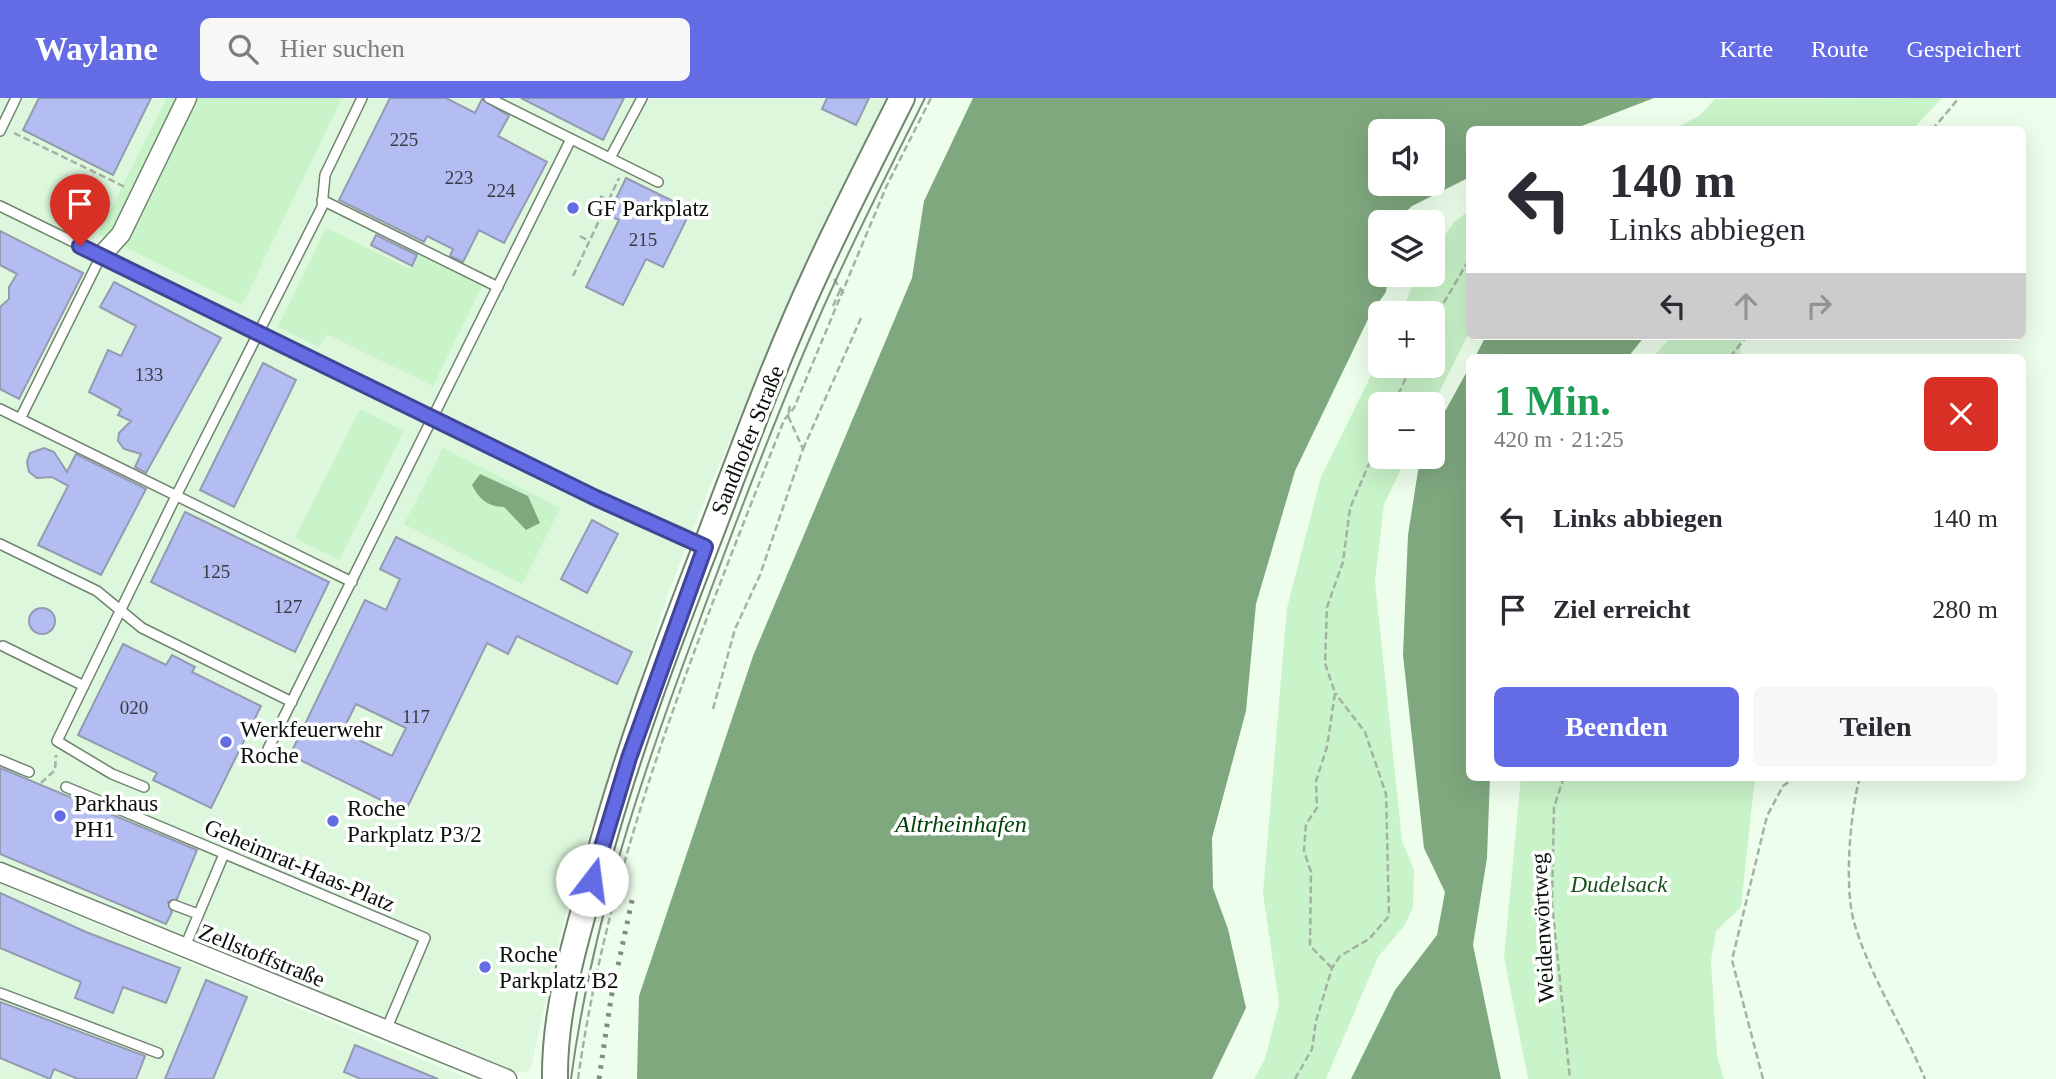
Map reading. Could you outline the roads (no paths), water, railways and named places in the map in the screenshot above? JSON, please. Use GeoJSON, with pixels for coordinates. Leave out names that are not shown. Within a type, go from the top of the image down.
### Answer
{"type":"FeatureCollection","features":[{"type":"Feature","properties":{"kind":"street"},"geometry":{"type":"LineString","coordinates":[[101,256],[121,234],[187,98]]}},
{"type":"Feature","properties":{"kind":"street","name":"Sandhofer Straße"},"geometry":{"type":"LineString","coordinates":[[555,1079],[554,1051],[566,982],[606,831],[671,635],[815,275],[902,98]]}},
{"type":"Feature","properties":{"kind":"street","name":"Zellstoffstraße"},"geometry":{"type":"LineString","coordinates":[[0,872],[385,1032],[507,1079]]}},
{"type":"Feature","properties":{"kind":"lane"},"geometry":{"type":"LineString","coordinates":[[1,129],[16,98]]}},
{"type":"Feature","properties":{"kind":"lane"},"geometry":{"type":"LineString","coordinates":[[144,787],[111,774],[57,741],[176,496],[322,207],[325,174],[362,98]]}},
{"type":"Feature","properties":{"kind":"lane"},"geometry":{"type":"LineString","coordinates":[[489,98],[658,182]]}},
{"type":"Feature","properties":{"kind":"lane"},"geometry":{"type":"LineString","coordinates":[[610,158],[642,98]]}},
{"type":"Feature","properties":{"kind":"lane"},"geometry":{"type":"LineString","coordinates":[[268,749],[571,139]]}},
{"type":"Feature","properties":{"kind":"lane"},"geometry":{"type":"LineString","coordinates":[[322,200],[498,287]]}},
{"type":"Feature","properties":{"kind":"lane"},"geometry":{"type":"LineString","coordinates":[[0,206],[257,334],[705,547]]}},
{"type":"Feature","properties":{"kind":"lane"},"geometry":{"type":"LineString","coordinates":[[20,419],[101,256]]}},
{"type":"Feature","properties":{"kind":"lane"},"geometry":{"type":"LineString","coordinates":[[0,410],[352,582]]}},
{"type":"Feature","properties":{"kind":"lane"},"geometry":{"type":"LineString","coordinates":[[0,544],[97,590],[142,628],[292,702]]}},
{"type":"Feature","properties":{"kind":"lane"},"geometry":{"type":"LineString","coordinates":[[3,646],[84,686]]}},
{"type":"Feature","properties":{"kind":"lane"},"geometry":{"type":"LineString","coordinates":[[0,760],[29,772]]}},
{"type":"Feature","properties":{"kind":"lane","name":"Geheimrat-Haas-Platz"},"geometry":{"type":"LineString","coordinates":[[65,787],[425,938],[385,1032]]}},
{"type":"Feature","properties":{"kind":"lane"},"geometry":{"type":"LineString","coordinates":[[184,949],[223,854]]}},
{"type":"Feature","properties":{"kind":"lane"},"geometry":{"type":"LineString","coordinates":[[174,905],[198,914]]}},
{"type":"Feature","properties":{"kind":"lane"},"geometry":{"type":"LineString","coordinates":[[0,993],[158,1053]]}},
{"type":"Feature","properties":{"kind":"water","name":"Altrheinhafen"},"geometry":{"type":"Polygon","coordinates":[[[973,98],[1654,98],[1582,126],[1466,126],[1466,179],[1445,190],[1445,119],[1368,119],[1368,196],[1432,196],[1408,210],[1368,210],[1368,287],[1387,287],[1386,292],[1380,301],[1368,301],[1368,319],[1295,471],[1256,604],[1246,711],[1212,838],[1213,888],[1228,929],[1246,1008],[1212,1079],[637,1079],[639,996],[753,656],[912,278],[924,201],[973,98]]]}},
{"type":"Feature","properties":{"kind":"water"},"geometry":{"type":"Polygon","coordinates":[[[1484,340],[1642,340],[1630,354],[1477,354],[1484,340]]]}},
{"type":"Feature","properties":{"kind":"water"},"geometry":{"type":"Polygon","coordinates":[[[1466,373],[1466,781],[1490,781],[1487,858],[1473,945],[1501,1079],[1351,1079],[1395,990],[1437,935],[1445,892],[1424,848],[1403,655],[1408,535],[1418,469],[1445,469],[1445,411],[1466,373]]]}},
{"type":"Feature","properties":{"kind":"water"},"geometry":{"type":"Polygon","coordinates":[[[480,474],[528,496],[540,523],[526,530],[504,507],[485,501],[472,485],[480,474]]]}},
{"type":"Feature","properties":{"kind":"tram line"},"geometry":{"type":"LineString","coordinates":[[571,1079],[580,1020],[606,904],[639,790],[678,678],[801,359],[856,237],[925,98]]}},
{"type":"Feature","properties":{"kind":"railway"},"geometry":{"type":"LineString","coordinates":[[599,1079],[611,998],[633,896]]}},
{"type":"Feature","properties":{"kind":"place","name":"GF Parkplatz"},"geometry":{"type":"Point","coordinates":[573,208]}},
{"type":"Feature","properties":{"kind":"place","name":"Werkfeuerwehr Roche"},"geometry":{"type":"Point","coordinates":[226,742]}},
{"type":"Feature","properties":{"kind":"place","name":"Parkhaus PH1"},"geometry":{"type":"Point","coordinates":[60,816]}},
{"type":"Feature","properties":{"kind":"place","name":"Roche Parkplatz P3/2"},"geometry":{"type":"Point","coordinates":[333,821]}},
{"type":"Feature","properties":{"kind":"place","name":"Roche Parkplatz B2"},"geometry":{"type":"Point","coordinates":[485,967]}},
{"type":"Feature","properties":{"kind":"park label","name":"Dudelsack"},"geometry":{"type":"Point","coordinates":[1619,884]}}]}
